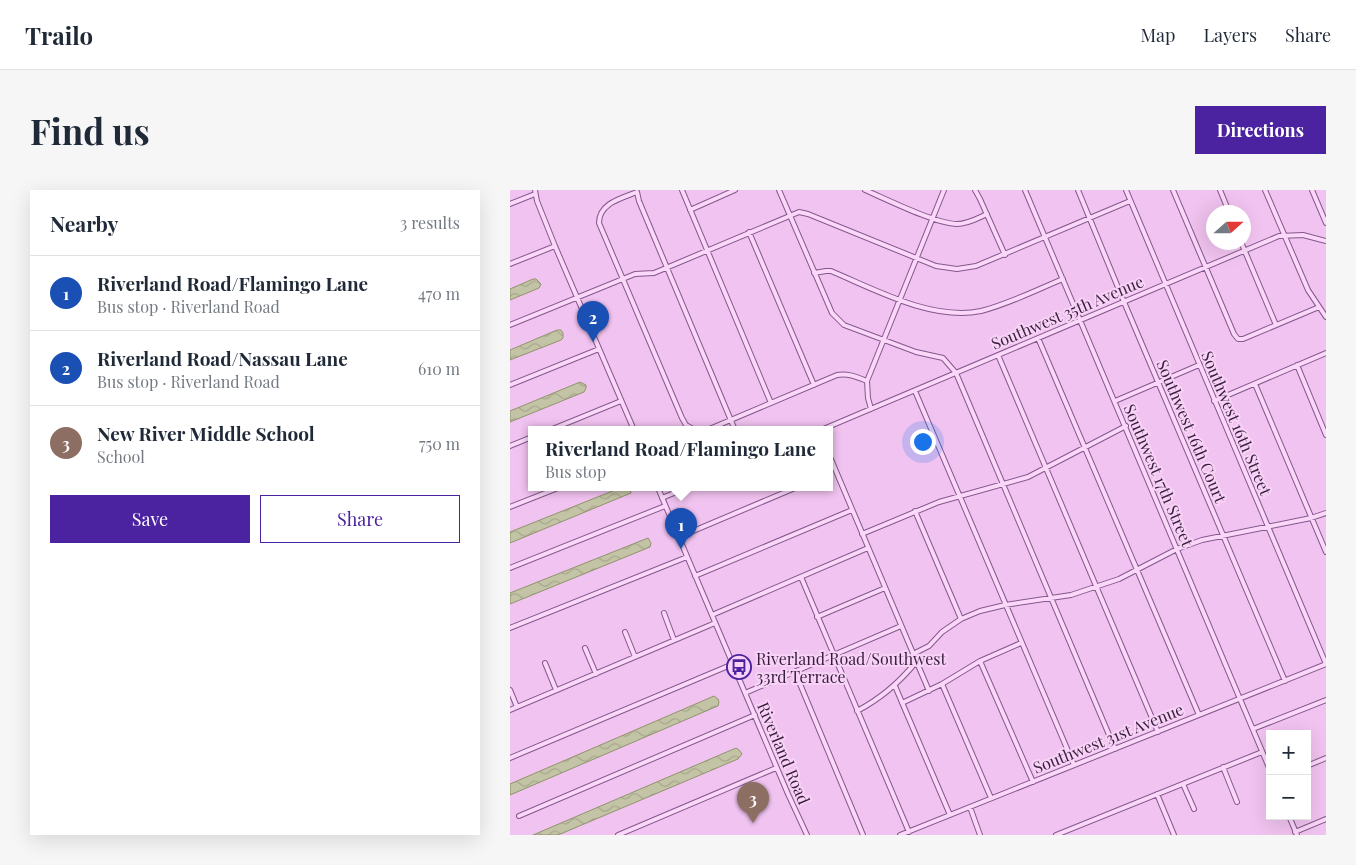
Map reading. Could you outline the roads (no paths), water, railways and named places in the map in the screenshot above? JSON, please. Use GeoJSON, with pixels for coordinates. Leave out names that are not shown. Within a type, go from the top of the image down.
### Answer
{"type":"FeatureCollection","features":[{"type":"Feature","properties":{"kind":"street"},"geometry":{"type":"LineString","coordinates":[[682,190],[771,403]]}},
{"type":"Feature","properties":{"kind":"street"},"geometry":{"type":"LineString","coordinates":[[690,210],[735,190]]}},
{"type":"Feature","properties":{"kind":"street"},"geometry":{"type":"LineString","coordinates":[[779,190],[832,313],[838,320],[844,325],[916,352],[943,358],[956,373],[1115,749]]}},
{"type":"Feature","properties":{"kind":"street"},"geometry":{"type":"LineString","coordinates":[[865,190],[951,224],[959,224],[987,214]]}},
{"type":"Feature","properties":{"kind":"street"},"geometry":{"type":"LineString","coordinates":[[871,409],[867,382],[944,190]]}},
{"type":"Feature","properties":{"kind":"street"},"geometry":{"type":"LineString","coordinates":[[975,190],[1005,255]]}},
{"type":"Feature","properties":{"kind":"street","name":"Southwest 17th Street"},"geometry":{"type":"LineString","coordinates":[[1025,190],[1266,761]]}},
{"type":"Feature","properties":{"kind":"street","name":"Southwest 16th Court"},"geometry":{"type":"LineString","coordinates":[[1078,190],[1285,681]]}},
{"type":"Feature","properties":{"kind":"street","name":"Southwest 16th Street"},"geometry":{"type":"LineString","coordinates":[[1126,190],[1326,664]]}},
{"type":"Feature","properties":{"kind":"street"},"geometry":{"type":"LineString","coordinates":[[1173,190],[1234,334],[1238,339],[1243,339],[1319,307]]}},
{"type":"Feature","properties":{"kind":"street"},"geometry":{"type":"LineString","coordinates":[[1220,190],[1226,205]]}},
{"type":"Feature","properties":{"kind":"street"},"geometry":{"type":"LineString","coordinates":[[1265,190],[1308,290],[1326,317]]}},
{"type":"Feature","properties":{"kind":"street"},"geometry":{"type":"LineString","coordinates":[[1312,190],[1326,223]]}},
{"type":"Feature","properties":{"kind":"street"},"geometry":{"type":"LineString","coordinates":[[687,426],[682,418],[600,229],[599,216],[601,210],[637,191],[639,201],[666,268],[732,426]]}},
{"type":"Feature","properties":{"kind":"street"},"geometry":{"type":"LineString","coordinates":[[510,204],[535,192],[555,246],[632,426]]}},
{"type":"Feature","properties":{"kind":"street"},"geometry":{"type":"LineString","coordinates":[[510,325],[635,274],[654,272],[666,268],[799,212],[936,266],[957,269],[976,266],[1005,255],[1130,201]]}},
{"type":"Feature","properties":{"kind":"street"},"geometry":{"type":"LineString","coordinates":[[749,232],[814,385]]}},
{"type":"Feature","properties":{"kind":"street","name":"Southwest 35th Avenue"},"geometry":{"type":"LineString","coordinates":[[1251,246],[1279,236],[1303,236],[1326,241]]}},
{"type":"Feature","properties":{"kind":"street"},"geometry":{"type":"LineString","coordinates":[[510,264],[555,246]]}},
{"type":"Feature","properties":{"kind":"street","name":"Southwest 35th Avenue"},"geometry":{"type":"LineString","coordinates":[[831,426],[1242,250]]}},
{"type":"Feature","properties":{"kind":"street"},"geometry":{"type":"LineString","coordinates":[[1244,250],[1276,325]]}},
{"type":"Feature","properties":{"kind":"street"},"geometry":{"type":"LineString","coordinates":[[814,273],[831,271],[900,300],[937,312],[958,313],[1000,306],[1063,278]]}},
{"type":"Feature","properties":{"kind":"street"},"geometry":{"type":"LineString","coordinates":[[1038,338],[1199,715]]}},
{"type":"Feature","properties":{"kind":"street"},"geometry":{"type":"LineString","coordinates":[[510,385],[599,349]]}},
{"type":"Feature","properties":{"kind":"street"},"geometry":{"type":"LineString","coordinates":[[1214,401],[1326,353]]}},
{"type":"Feature","properties":{"kind":"street"},"geometry":{"type":"LineString","coordinates":[[998,355],[1158,732]]}},
{"type":"Feature","properties":{"kind":"street"},"geometry":{"type":"LineString","coordinates":[[1115,401],[1199,365]]}},
{"type":"Feature","properties":{"kind":"street"},"geometry":{"type":"LineString","coordinates":[[1297,365],[1326,434]]}},
{"type":"Feature","properties":{"kind":"street"},"geometry":{"type":"LineString","coordinates":[[717,426],[844,374],[867,382]]}},
{"type":"Feature","properties":{"kind":"street"},"geometry":{"type":"LineString","coordinates":[[1255,384],[1326,552]]}},
{"type":"Feature","properties":{"kind":"street"},"geometry":{"type":"LineString","coordinates":[[915,391],[1074,766]]}},
{"type":"Feature","properties":{"kind":"street"},"geometry":{"type":"LineString","coordinates":[[560,426],[621,402]]}},
{"type":"Feature","properties":{"kind":"street"},"geometry":{"type":"LineString","coordinates":[[862,534],[915,511],[960,496],[1004,485],[1046,469],[1126,426]]}},
{"type":"Feature","properties":{"kind":"street"},"geometry":{"type":"LineString","coordinates":[[510,446],[528,439]]}},
{"type":"Feature","properties":{"kind":"street"},"geometry":{"type":"LineString","coordinates":[[833,464],[929,690]]}},
{"type":"Feature","properties":{"kind":"street"},"geometry":{"type":"LineString","coordinates":[[510,507],[550,491]]}},
{"type":"Feature","properties":{"kind":"street","name":"Riverland Road"},"geometry":{"type":"LineString","coordinates":[[659,491],[776,768],[807,835]]}},
{"type":"Feature","properties":{"kind":"street"},"geometry":{"type":"LineString","coordinates":[[662,498],[679,491]]}},
{"type":"Feature","properties":{"kind":"street"},"geometry":{"type":"LineString","coordinates":[[679,537],[788,491]]}},
{"type":"Feature","properties":{"kind":"street"},"geometry":{"type":"LineString","coordinates":[[510,568],[665,506]]}},
{"type":"Feature","properties":{"kind":"street"},"geometry":{"type":"LineString","coordinates":[[695,576],[852,510]]}},
{"type":"Feature","properties":{"kind":"street"},"geometry":{"type":"LineString","coordinates":[[915,511],[961,619]]}},
{"type":"Feature","properties":{"kind":"street"},"geometry":{"type":"LineString","coordinates":[[913,654],[928,646],[942,632],[961,619],[980,611],[1005,605],[1052,599],[1096,587],[1119,579],[1177,549],[1202,540],[1311,518],[1326,513]]}},
{"type":"Feature","properties":{"kind":"street"},"geometry":{"type":"LineString","coordinates":[[712,615],[868,548]]}},
{"type":"Feature","properties":{"kind":"street"},"geometry":{"type":"LineString","coordinates":[[510,628],[687,557]]}},
{"type":"Feature","properties":{"kind":"street"},"geometry":{"type":"LineString","coordinates":[[801,577],[909,832]]}},
{"type":"Feature","properties":{"kind":"street"},"geometry":{"type":"LineString","coordinates":[[817,616],[885,588]]}},
{"type":"Feature","properties":{"kind":"street"},"geometry":{"type":"LineString","coordinates":[[664,613],[674,640]]}},
{"type":"Feature","properties":{"kind":"street"},"geometry":{"type":"LineString","coordinates":[[510,710],[715,623]]}},
{"type":"Feature","properties":{"kind":"street"},"geometry":{"type":"LineString","coordinates":[[745,692],[901,626]]}},
{"type":"Feature","properties":{"kind":"street"},"geometry":{"type":"LineString","coordinates":[[625,632],[635,657]]}},
{"type":"Feature","properties":{"kind":"street"},"geometry":{"type":"LineString","coordinates":[[902,703],[942,684],[980,661],[1021,643]]}},
{"type":"Feature","properties":{"kind":"street"},"geometry":{"type":"LineString","coordinates":[[585,648],[596,674]]}},
{"type":"Feature","properties":{"kind":"street"},"geometry":{"type":"LineString","coordinates":[[980,661],[1033,782]]}},
{"type":"Feature","properties":{"kind":"street"},"geometry":{"type":"LineString","coordinates":[[857,711],[883,697],[916,662]]}},
{"type":"Feature","properties":{"kind":"street"},"geometry":{"type":"LineString","coordinates":[[545,663],[556,690]]}},
{"type":"Feature","properties":{"kind":"street"},"geometry":{"type":"LineString","coordinates":[[510,758],[732,664]]}},
{"type":"Feature","properties":{"kind":"street","name":"Southwest 31st Avenue"},"geometry":{"type":"LineString","coordinates":[[900,835],[1326,664]]}},
{"type":"Feature","properties":{"kind":"street"},"geometry":{"type":"LineString","coordinates":[[795,672],[863,835]]}},
{"type":"Feature","properties":{"kind":"street"},"geometry":{"type":"LineString","coordinates":[[942,684],[991,798]]}},
{"type":"Feature","properties":{"kind":"street"},"geometry":{"type":"LineString","coordinates":[[895,686],[950,815]]}},
{"type":"Feature","properties":{"kind":"street"},"geometry":{"type":"LineString","coordinates":[[510,690],[517,707]]}},
{"type":"Feature","properties":{"kind":"street"},"geometry":{"type":"LineString","coordinates":[[1253,729],[1326,700]]}},
{"type":"Feature","properties":{"kind":"street"},"geometry":{"type":"LineString","coordinates":[[519,816],[754,716]]}},
{"type":"Feature","properties":{"kind":"street"},"geometry":{"type":"LineString","coordinates":[[1056,835],[1262,752]]}},
{"type":"Feature","properties":{"kind":"street"},"geometry":{"type":"LineString","coordinates":[[1311,764],[1326,758]]}},
{"type":"Feature","properties":{"kind":"street"},"geometry":{"type":"LineString","coordinates":[[618,835],[776,768]]}},
{"type":"Feature","properties":{"kind":"street"},"geometry":{"type":"LineString","coordinates":[[1223,768],[1237,802]]}},
{"type":"Feature","properties":{"kind":"street"},"geometry":{"type":"LineString","coordinates":[[1183,784],[1194,810]]}},
{"type":"Feature","properties":{"kind":"street"},"geometry":{"type":"LineString","coordinates":[[1157,794],[1174,835]]}},
{"type":"Feature","properties":{"kind":"street"},"geometry":{"type":"LineString","coordinates":[[970,807],[980,835]]}},
{"type":"Feature","properties":{"kind":"street"},"geometry":{"type":"LineString","coordinates":[[1291,820],[1296,833],[1326,819]]}},
{"type":"Feature","properties":{"kind":"water"},"geometry":{"type":"Polygon","coordinates":[[[536,279],[541,284],[539,288],[510,300],[510,289],[536,279]]]}},
{"type":"Feature","properties":{"kind":"water"},"geometry":{"type":"Polygon","coordinates":[[[561,330],[563,333],[561,340],[510,360],[510,350],[561,330]]]}},
{"type":"Feature","properties":{"kind":"water"},"geometry":{"type":"Polygon","coordinates":[[[580,382],[586,385],[584,392],[510,422],[510,411],[580,382]]]}},
{"type":"Feature","properties":{"kind":"water"},"geometry":{"type":"Polygon","coordinates":[[[612,491],[631,491],[631,493],[510,543],[510,532],[612,491]]]}},
{"type":"Feature","properties":{"kind":"water"},"geometry":{"type":"Polygon","coordinates":[[[648,538],[651,543],[650,547],[510,604],[510,593],[648,538]]]}},
{"type":"Feature","properties":{"kind":"water"},"geometry":{"type":"Polygon","coordinates":[[[714,696],[718,699],[718,706],[510,795],[510,784],[714,696]]]}},
{"type":"Feature","properties":{"kind":"water"},"geometry":{"type":"Polygon","coordinates":[[[736,748],[742,754],[738,759],[558,835],[533,835],[736,748]]]}},
{"type":"Feature","properties":{"kind":"place","name":"Riverland Road/Nassau Lane"},"geometry":{"type":"Point","coordinates":[593,342]}},
{"type":"Feature","properties":{"kind":"place","name":"Riverland Road/Flamingo Lane"},"geometry":{"type":"Point","coordinates":[681,549]}},
{"type":"Feature","properties":{"kind":"place","name":"Riverland Road/Southwest 33rd Terrace"},"geometry":{"type":"Point","coordinates":[739,667]}},
{"type":"Feature","properties":{"kind":"place","name":"New River Middle School"},"geometry":{"type":"Point","coordinates":[753,823]}}]}
